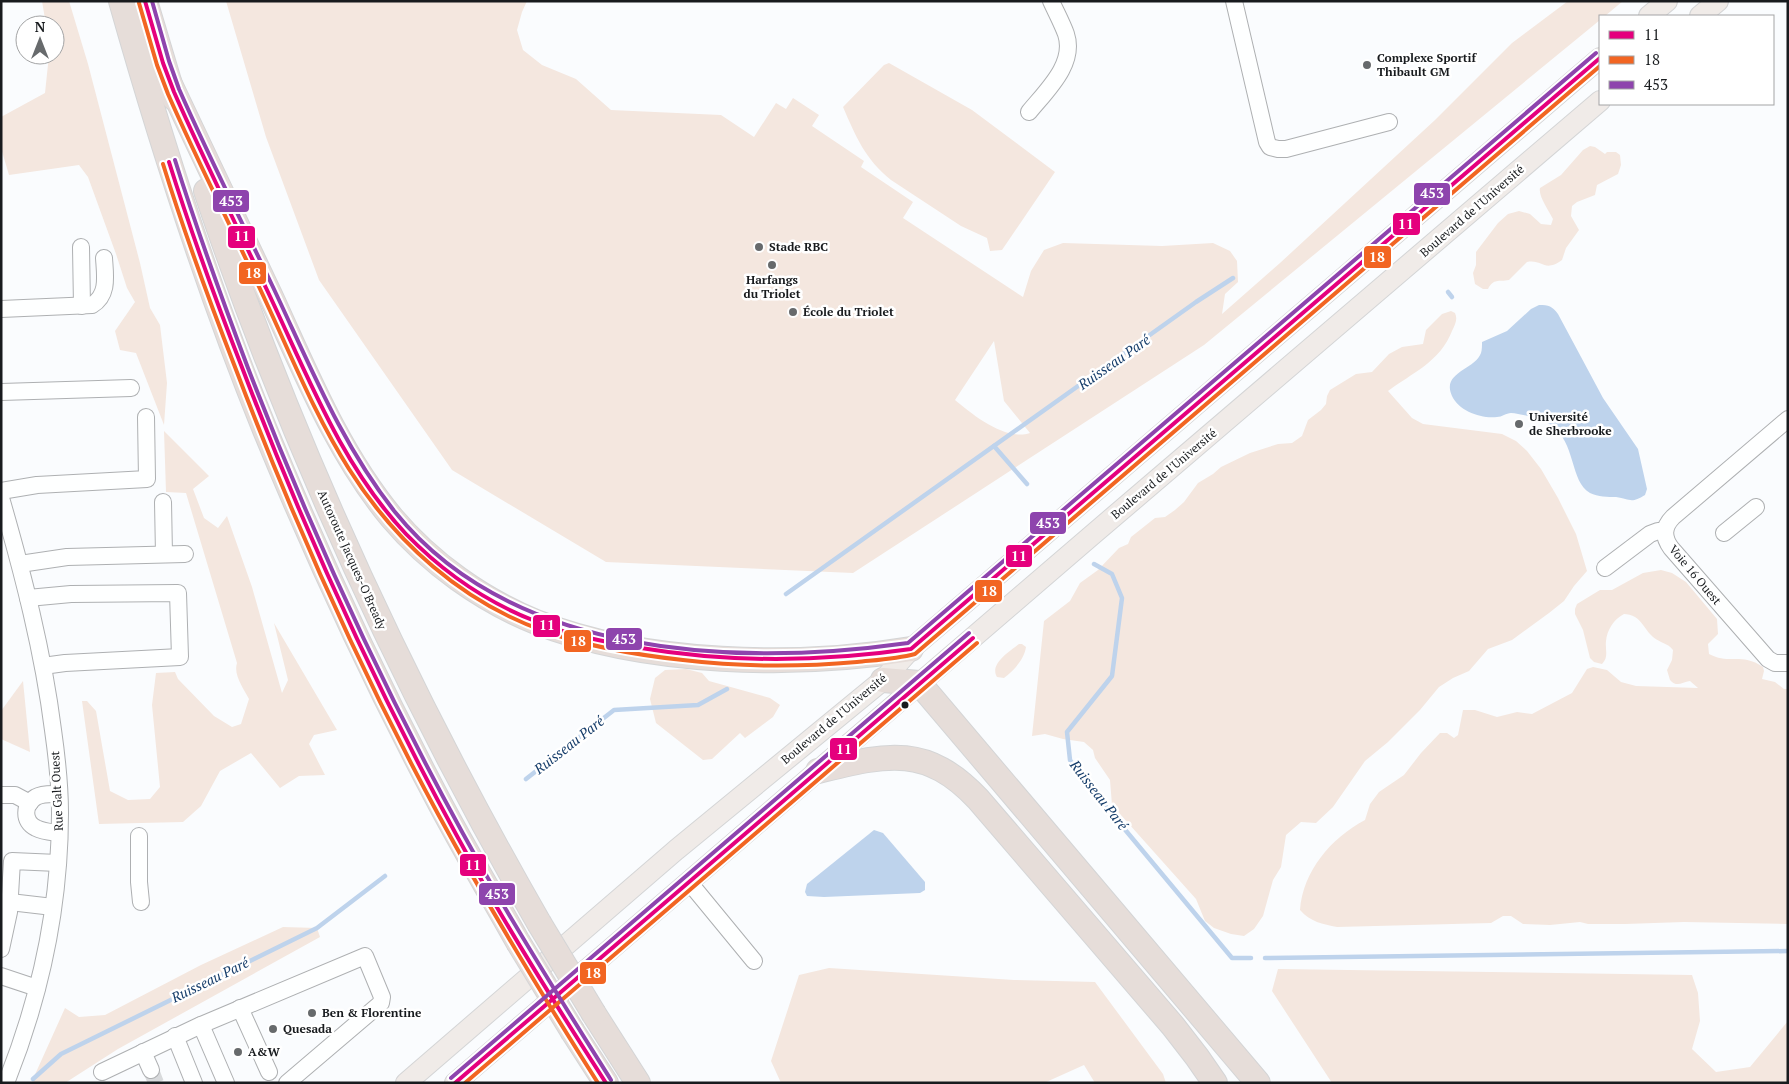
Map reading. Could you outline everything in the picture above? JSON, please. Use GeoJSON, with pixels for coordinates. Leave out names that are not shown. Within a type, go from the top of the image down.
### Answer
{"type":"FeatureCollection","features":[{"type":"Feature","properties":{"kind":"highway"},"geometry":{"type":"LineString","coordinates":[[121,1],[185,212],[240,366],[274,453],[330,582],[392,711],[446,813],[518,942],[572,1032],[606,1083]]}},
{"type":"Feature","properties":{"kind":"highway","name":"Autoroute Jacques-O'Bready"},"geometry":{"type":"LineString","coordinates":[[145,1],[169,82],[257,332],[301,444],[344,544],[422,709],[474,808],[539,923],[638,1083]]}},
{"type":"Feature","properties":{"kind":"highway"},"geometry":{"type":"LineString","coordinates":[[169,82],[310,382],[346,451],[362,478],[391,517],[417,544],[446,569],[484,595],[536,622],[586,637],[638,648],[711,657],[776,660],[843,658],[911,649]]}},
{"type":"Feature","properties":{"kind":"highway"},"geometry":{"type":"LineString","coordinates":[[883,680],[919,683],[1258,1083]]}},
{"type":"Feature","properties":{"kind":"highway"},"geometry":{"type":"LineString","coordinates":[[818,771],[875,758],[902,758],[926,763],[944,771],[960,782],[984,806],[1172,1026],[1215,1083]]}},
{"type":"Feature","properties":{"kind":"main road"},"geometry":{"type":"LineString","coordinates":[[1650,15],[1667,1]]}},
{"type":"Feature","properties":{"kind":"main road"},"geometry":{"type":"LineString","coordinates":[[1701,15],[1718,1]]}},
{"type":"Feature","properties":{"kind":"main road","name":"Boulevard de l'Université"},"geometry":{"type":"LineString","coordinates":[[406,1083],[676,850],[883,680],[911,649],[1599,59]]}},
{"type":"Feature","properties":{"kind":"main road","name":"Boulevard de l'Université"},"geometry":{"type":"LineString","coordinates":[[456,1083],[919,683],[1599,102]]}},
{"type":"Feature","properties":{"kind":"street"},"geometry":{"type":"LineString","coordinates":[[1029,112],[1060,72],[1067,58],[1066,34],[1050,1]]}},
{"type":"Feature","properties":{"kind":"street"},"geometry":{"type":"LineString","coordinates":[[1234,1],[1266,142],[1270,147],[1286,149],[1389,122]]}},
{"type":"Feature","properties":{"kind":"street"},"geometry":{"type":"LineString","coordinates":[[81,247],[82,306]]}},
{"type":"Feature","properties":{"kind":"street"},"geometry":{"type":"LineString","coordinates":[[1,309],[87,306],[96,302],[103,293],[105,286],[104,258]]}},
{"type":"Feature","properties":{"kind":"street"},"geometry":{"type":"LineString","coordinates":[[1,392],[131,388]]}},
{"type":"Feature","properties":{"kind":"street"},"geometry":{"type":"LineString","coordinates":[[1,491],[37,485],[147,479],[146,417]]}},
{"type":"Feature","properties":{"kind":"street","name":"Voie 16 Ouest"},"geometry":{"type":"LineString","coordinates":[[1785,426],[1673,517],[1667,524],[1665,532],[1666,540],[1671,548],[1768,659],[1775,663],[1788,663]]}},
{"type":"Feature","properties":{"kind":"street","name":"Rue Galt Ouest"},"geometry":{"type":"LineString","coordinates":[[1,498],[20,564],[43,666],[55,742],[60,794],[60,833],[53,907],[33,1003],[6,1083]]}},
{"type":"Feature","properties":{"kind":"street"},"geometry":{"type":"LineString","coordinates":[[163,502],[164,554]]}},
{"type":"Feature","properties":{"kind":"street"},"geometry":{"type":"LineString","coordinates":[[1724,534],[1756,507]]}},
{"type":"Feature","properties":{"kind":"street"},"geometry":{"type":"LineString","coordinates":[[1605,568],[1650,534],[1658,531],[1665,532]]}},
{"type":"Feature","properties":{"kind":"street"},"geometry":{"type":"LineString","coordinates":[[20,564],[67,557],[185,554]]}},
{"type":"Feature","properties":{"kind":"street"},"geometry":{"type":"LineString","coordinates":[[28,598],[71,594],[178,594],[180,657],[65,663],[43,666]]}},
{"type":"Feature","properties":{"kind":"street"},"geometry":{"type":"LineString","coordinates":[[1,794],[15,795],[30,803]]}},
{"type":"Feature","properties":{"kind":"street"},"geometry":{"type":"LineString","coordinates":[[60,794],[38,796],[30,803],[26,814],[27,820],[32,825],[41,830],[60,833]]}},
{"type":"Feature","properties":{"kind":"street"},"geometry":{"type":"LineString","coordinates":[[139,836],[141,902]]}},
{"type":"Feature","properties":{"kind":"street"},"geometry":{"type":"LineString","coordinates":[[2,944],[8,923],[10,902],[7,861],[58,863]]}},
{"type":"Feature","properties":{"kind":"street"},"geometry":{"type":"LineString","coordinates":[[688,882],[754,961]]}},
{"type":"Feature","properties":{"kind":"street"},"geometry":{"type":"LineString","coordinates":[[10,902],[53,907]]}},
{"type":"Feature","properties":{"kind":"street"},"geometry":{"type":"LineString","coordinates":[[102,1072],[175,1036],[365,956],[381,994],[381,1002],[288,1083]]}},
{"type":"Feature","properties":{"kind":"street"},"geometry":{"type":"LineString","coordinates":[[1,976],[37,988]]}},
{"type":"Feature","properties":{"kind":"street"},"geometry":{"type":"LineString","coordinates":[[240,1008],[268,1072]]}},
{"type":"Feature","properties":{"kind":"street"},"geometry":{"type":"LineString","coordinates":[[201,1025],[226,1083]]}},
{"type":"Feature","properties":{"kind":"street"},"geometry":{"type":"LineString","coordinates":[[175,1036],[194,1083]]}},
{"type":"Feature","properties":{"kind":"street"},"geometry":{"type":"LineString","coordinates":[[143,1052],[151,1070]]}},
{"type":"Feature","properties":{"kind":"shaded area"},"geometry":{"type":"Polygon","coordinates":[[[42,1],[69,1],[88,64],[150,308],[160,325],[167,383],[164,425],[136,353],[120,350],[115,331],[135,302],[127,288],[88,177],[79,165],[9,175],[1,148],[1,117],[45,93],[48,65],[65,65],[65,15],[44,15],[42,1]]]}},
{"type":"Feature","properties":{"kind":"shaded area","name":"École du Triolet"},"geometry":{"type":"Polygon","coordinates":[[[226,1],[527,1],[517,30],[523,50],[542,65],[576,79],[611,110],[721,115],[754,137],[776,103],[786,109],[793,98],[819,115],[812,126],[864,161],[861,167],[913,202],[903,218],[1023,297],[1031,271],[1044,250],[1063,243],[1162,246],[1213,243],[1230,251],[1237,261],[1238,282],[1225,294],[1222,314],[1435,120],[1512,43],[1568,1],[1623,1],[1606,15],[1599,15],[1599,21],[1204,345],[853,573],[606,562],[452,470],[319,280],[266,137],[226,1]],[[994,341],[955,400],[980,419],[1000,430],[1020,434],[1030,433],[1004,401],[994,341]]]}},
{"type":"Feature","properties":{"kind":"shaded area"},"geometry":{"type":"Polygon","coordinates":[[[889,63],[972,110],[1055,172],[1002,250],[990,251],[987,238],[961,226],[891,180],[874,164],[862,147],[843,107],[884,65],[889,63]]]}},
{"type":"Feature","properties":{"kind":"shaded area"},"geometry":{"type":"Polygon","coordinates":[[[1590,146],[1605,154],[1607,152],[1616,152],[1620,155],[1621,165],[1618,174],[1597,185],[1595,195],[1572,206],[1571,216],[1579,230],[1566,248],[1562,260],[1547,266],[1537,262],[1527,262],[1509,280],[1494,282],[1488,289],[1483,289],[1475,284],[1473,273],[1476,265],[1476,252],[1498,223],[1508,214],[1519,211],[1530,214],[1541,224],[1551,225],[1553,219],[1542,199],[1540,188],[1561,175],[1583,150],[1590,146]]]}},
{"type":"Feature","properties":{"kind":"shaded area"},"geometry":{"type":"Polygon","coordinates":[[[1451,311],[1455,313],[1456,322],[1447,342],[1440,351],[1424,366],[1388,391],[1412,418],[1423,424],[1502,434],[1516,441],[1527,451],[1541,469],[1558,498],[1576,534],[1587,571],[1564,601],[1549,613],[1512,640],[1488,649],[1469,671],[1439,687],[1420,710],[1388,742],[1365,761],[1333,807],[1316,823],[1301,822],[1286,835],[1281,867],[1273,880],[1263,916],[1254,929],[1244,936],[1214,928],[1205,921],[1196,899],[1112,805],[1110,780],[1095,758],[1093,750],[1084,742],[1045,734],[1032,736],[1044,621],[1070,601],[1080,583],[1098,570],[1119,548],[1128,544],[1131,537],[1155,518],[1165,517],[1184,502],[1198,483],[1221,467],[1250,453],[1278,444],[1292,443],[1302,436],[1308,420],[1326,404],[1330,390],[1356,374],[1372,372],[1389,354],[1402,347],[1423,344],[1426,330],[1442,314],[1451,311]]]}},
{"type":"Feature","properties":{"kind":"shaded area"},"geometry":{"type":"Polygon","coordinates":[[[164,431],[209,476],[193,489],[204,518],[218,528],[227,516],[252,587],[282,693],[288,680],[274,623],[337,730],[314,735],[309,744],[325,775],[299,776],[280,788],[251,753],[220,771],[201,806],[183,822],[99,824],[82,701],[87,701],[96,711],[110,791],[128,800],[150,799],[160,787],[152,705],[156,673],[175,672],[178,679],[214,716],[232,727],[241,724],[249,699],[236,672],[237,663],[186,493],[166,492],[164,431]]]}},
{"type":"Feature","properties":{"kind":"shaded area"},"geometry":{"type":"Polygon","coordinates":[[[1661,570],[1672,573],[1686,582],[1717,619],[1718,634],[1708,644],[1709,654],[1723,659],[1742,659],[1755,663],[1763,667],[1762,679],[1775,682],[1784,689],[1788,689],[1788,924],[1684,922],[1588,924],[1580,922],[1550,925],[1523,924],[1511,916],[1503,916],[1491,923],[1337,927],[1312,920],[1300,910],[1307,882],[1321,857],[1341,836],[1365,820],[1370,804],[1379,792],[1404,775],[1440,733],[1447,733],[1454,738],[1458,735],[1463,710],[1475,710],[1497,717],[1517,712],[1532,714],[1572,693],[1587,669],[1593,667],[1607,670],[1621,682],[1636,686],[1698,688],[1690,681],[1675,684],[1670,680],[1667,670],[1672,660],[1673,650],[1653,637],[1634,616],[1630,615],[1624,614],[1614,622],[1609,629],[1604,661],[1602,664],[1594,662],[1590,658],[1583,630],[1575,614],[1577,604],[1600,590],[1612,590],[1643,573],[1661,570]]]}},
{"type":"Feature","properties":{"kind":"shaded area"},"geometry":{"type":"Polygon","coordinates":[[[1019,644],[1026,647],[1021,660],[1004,678],[997,677],[995,672],[998,663],[1019,644]]]}},
{"type":"Feature","properties":{"kind":"shaded area"},"geometry":{"type":"Polygon","coordinates":[[[686,669],[702,673],[709,681],[770,698],[780,705],[773,717],[745,738],[740,733],[712,759],[703,760],[656,723],[650,699],[655,678],[665,670],[686,669]]]}},
{"type":"Feature","properties":{"kind":"shaded area"},"geometry":{"type":"Polygon","coordinates":[[[23,681],[30,752],[1,739],[1,711],[23,681]]]}},
{"type":"Feature","properties":{"kind":"shaded area"},"geometry":{"type":"Polygon","coordinates":[[[283,927],[317,928],[320,937],[118,1049],[65,1083],[34,1083],[33,1079],[65,1008],[79,1017],[105,1015],[201,965],[283,927]]]}},
{"type":"Feature","properties":{"kind":"shaded area"},"geometry":{"type":"Polygon","coordinates":[[[829,968],[1014,980],[1095,982],[1163,1074],[1166,1083],[1095,1083],[1084,1065],[1044,1083],[781,1083],[771,1061],[799,975],[829,968]]]}},
{"type":"Feature","properties":{"kind":"shaded area"},"geometry":{"type":"Polygon","coordinates":[[[1278,969],[1692,975],[1698,993],[1700,1021],[1692,1049],[1716,1072],[1750,1067],[1788,1021],[1788,1083],[1332,1083],[1272,991],[1278,969]]]}},
{"type":"Feature","properties":{"kind":"water"},"geometry":{"type":"Polygon","coordinates":[[[1539,305],[1550,306],[1558,314],[1603,398],[1638,449],[1647,489],[1645,495],[1640,498],[1630,500],[1590,493],[1579,480],[1565,441],[1551,425],[1521,414],[1511,413],[1497,417],[1484,417],[1465,410],[1452,396],[1451,382],[1455,376],[1478,359],[1482,342],[1507,331],[1531,309],[1539,305]]]}},
{"type":"Feature","properties":{"kind":"water"},"geometry":{"type":"Polygon","coordinates":[[[874,830],[883,833],[925,882],[925,890],[920,893],[807,896],[805,892],[807,884],[874,830]]]}},
{"type":"Feature","properties":{"kind":"waterway","name":"Ruisseau Paré"},"geometry":{"type":"LineString","coordinates":[[786,594],[1196,302],[1233,278]]}},
{"type":"Feature","properties":{"kind":"waterway","name":"Ruisseau Paré"},"geometry":{"type":"LineString","coordinates":[[1448,292],[1452,297]]}},
{"type":"Feature","properties":{"kind":"waterway","name":"Ruisseau Paré"},"geometry":{"type":"LineString","coordinates":[[994,446],[1027,484]]}},
{"type":"Feature","properties":{"kind":"waterway","name":"Ruisseau Paré"},"geometry":{"type":"LineString","coordinates":[[1094,564],[1112,574],[1122,598],[1112,676],[1067,732],[1070,760],[1082,778],[1232,958],[1251,958]]}},
{"type":"Feature","properties":{"kind":"waterway","name":"Ruisseau Paré"},"geometry":{"type":"LineString","coordinates":[[526,779],[614,710],[698,705],[727,689]]}},
{"type":"Feature","properties":{"kind":"waterway","name":"Ruisseau Paré"},"geometry":{"type":"LineString","coordinates":[[33,1079],[61,1054],[317,928],[385,876]]}},
{"type":"Feature","properties":{"kind":"waterway"},"geometry":{"type":"LineString","coordinates":[[1265,958],[1788,951]]}},
{"type":"Feature","properties":{"kind":"tunnel"},"geometry":{"type":"LineString","coordinates":[[151,1070],[156,1083]]}},
{"type":"Feature","properties":{"kind":"transit line","name":"11"},"geometry":{"type":"LineString","coordinates":[[145,1],[163,63],[174,92],[311,386],[362,479],[406,534],[434,561],[482,595],[499,605],[548,626],[587,638],[641,648],[675,653],[742,658],[810,658],[911,649],[1599,59]]}},
{"type":"Feature","properties":{"kind":"transit line","name":"453"},"geometry":{"type":"LineString","coordinates":[[152,1],[179,89],[201,138],[342,431],[358,459],[395,512],[444,561],[501,597],[564,624],[632,641],[702,651],[772,653],[842,650],[908,643],[1596,53]]}},
{"type":"Feature","properties":{"kind":"transit line","name":"18"},"geometry":{"type":"LineString","coordinates":[[139,3],[157,65],[168,94],[305,388],[349,469],[367,496],[409,545],[458,586],[485,604],[514,619],[544,631],[578,642],[631,653],[749,665],[836,664],[915,654],[1599,67]]}},
{"type":"Feature","properties":{"kind":"transit line","name":"453"},"geometry":{"type":"LineString","coordinates":[[175,160],[210,264],[275,437],[364,639],[396,706],[465,837],[528,946],[611,1080]]}},
{"type":"Feature","properties":{"kind":"transit line","name":"11"},"geometry":{"type":"LineString","coordinates":[[169,162],[214,292],[270,439],[358,642],[459,840],[549,994],[606,1083]]}},
{"type":"Feature","properties":{"kind":"transit line","name":"18"},"geometry":{"type":"LineString","coordinates":[[163,164],[197,266],[257,424],[304,538],[355,650],[409,760],[476,882],[556,1017],[598,1083]]}},
{"type":"Feature","properties":{"kind":"transit line","name":"453"},"geometry":{"type":"LineString","coordinates":[[451,1078],[969,633]]}},
{"type":"Feature","properties":{"kind":"transit line","name":"11"},"geometry":{"type":"LineString","coordinates":[[455,1083],[973,638]]}},
{"type":"Feature","properties":{"kind":"transit line","name":"18"},"geometry":{"type":"LineString","coordinates":[[465,1083],[977,643]]}},
{"type":"Feature","properties":{"kind":"place","name":"Complexe Sportif Thibault GM"},"geometry":{"type":"Point","coordinates":[1367,65]}},
{"type":"Feature","properties":{"kind":"place","name":"Stade RBC"},"geometry":{"type":"Point","coordinates":[759,247]}},
{"type":"Feature","properties":{"kind":"place","name":"Harfangs du Triolet"},"geometry":{"type":"Point","coordinates":[772,265]}},
{"type":"Feature","properties":{"kind":"place","name":"École du Triolet"},"geometry":{"type":"Point","coordinates":[793,312]}},
{"type":"Feature","properties":{"kind":"place","name":"Université de Sherbrooke"},"geometry":{"type":"Point","coordinates":[1519,424]}},
{"type":"Feature","properties":{"kind":"place","name":"Ben & Florentine"},"geometry":{"type":"Point","coordinates":[312,1013]}},
{"type":"Feature","properties":{"kind":"place","name":"Quesada"},"geometry":{"type":"Point","coordinates":[273,1029]}},
{"type":"Feature","properties":{"kind":"place","name":"A&W"},"geometry":{"type":"Point","coordinates":[238,1052]}}]}
